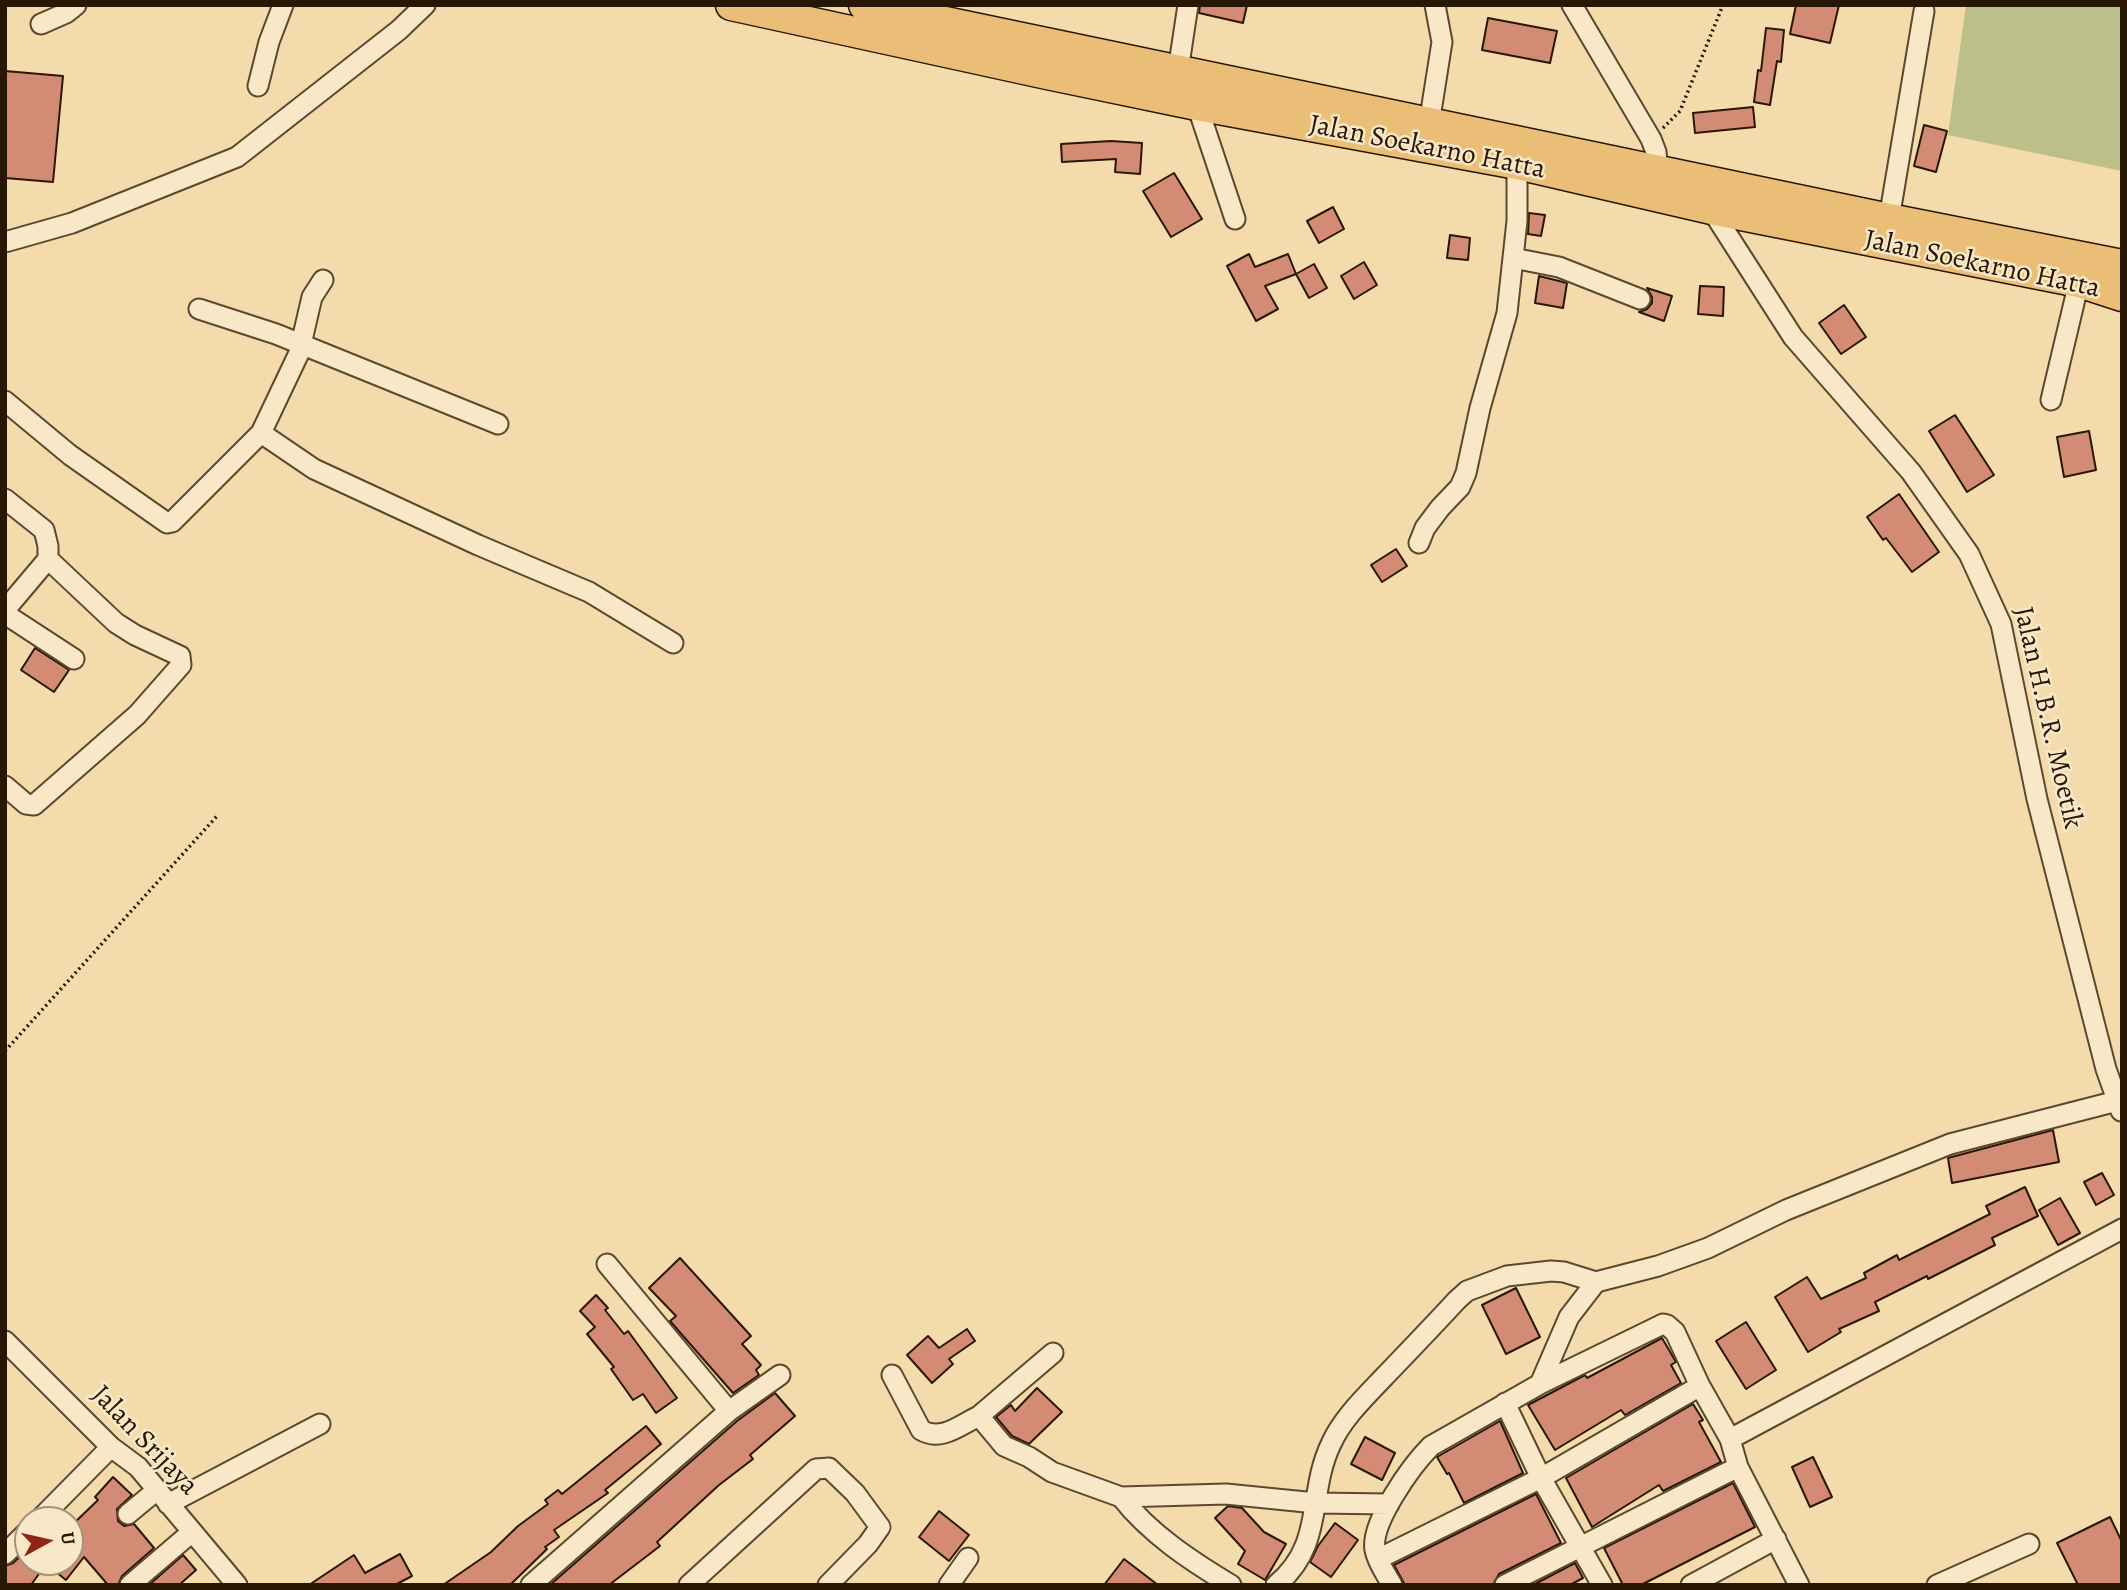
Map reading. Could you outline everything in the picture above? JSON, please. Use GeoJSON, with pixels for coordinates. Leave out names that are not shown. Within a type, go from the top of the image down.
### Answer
{"type":"FeatureCollection","features":[{"type":"Feature","properties":{"kind":"highway","name":"Jalan Soekarno Hatta"},"geometry":{"type":"LineString","coordinates":[[731,5],[1197,105],[1517,164],[1711,209],[2079,282],[2122,296]]}},
{"type":"Feature","properties":{"kind":"highway","name":"Jalan Soekarno Hatta"},"geometry":{"type":"LineString","coordinates":[[864,5],[1429,124],[2122,265]]}},
{"type":"Feature","properties":{"kind":"street"},"geometry":{"type":"LineString","coordinates":[[41,24],[76,5]]}},
{"type":"Feature","properties":{"kind":"street"},"geometry":{"type":"LineString","coordinates":[[258,86],[269,41],[283,5]]}},
{"type":"Feature","properties":{"kind":"street"},"geometry":{"type":"LineString","coordinates":[[5,242],[72,223],[237,157],[399,30],[425,5]]}},
{"type":"Feature","properties":{"kind":"street"},"geometry":{"type":"LineString","coordinates":[[1178,71],[1188,5]]}},
{"type":"Feature","properties":{"kind":"street"},"geometry":{"type":"LineString","coordinates":[[1429,124],[1442,42],[1435,5]]}},
{"type":"Feature","properties":{"kind":"street"},"geometry":{"type":"LineString","coordinates":[[1572,5],[1651,139],[1656,152],[1658,171]]}},
{"type":"Feature","properties":{"kind":"street"},"geometry":{"type":"LineString","coordinates":[[1889,219],[1924,11]]}},
{"type":"Feature","properties":{"kind":"street"},"geometry":{"type":"LineString","coordinates":[[1197,105],[1235,219]]}},
{"type":"Feature","properties":{"kind":"street"},"geometry":{"type":"LineString","coordinates":[[1419,543],[1424,528],[1433,516],[1464,483],[1480,408],[1507,313],[1517,221],[1517,164]]}},
{"type":"Feature","properties":{"kind":"street","name":"Jalan H.B.R. Moetik"},"geometry":{"type":"LineString","coordinates":[[1711,209],[1793,337],[1911,472],[1969,554],[2001,624],[2037,799],[2106,1069],[2119,1106]]}},
{"type":"Feature","properties":{"kind":"street"},"geometry":{"type":"LineString","coordinates":[[1513,258],[1559,267],[1640,299]]}},
{"type":"Feature","properties":{"kind":"street"},"geometry":{"type":"LineString","coordinates":[[5,401],[70,455],[170,523],[261,433],[302,345],[313,297],[323,280]]}},
{"type":"Feature","properties":{"kind":"street"},"geometry":{"type":"LineString","coordinates":[[2051,400],[2079,282]]}},
{"type":"Feature","properties":{"kind":"street"},"geometry":{"type":"LineString","coordinates":[[199,309],[302,345],[498,424]]}},
{"type":"Feature","properties":{"kind":"street"},"geometry":{"type":"LineString","coordinates":[[261,433],[314,469],[478,545],[589,592],[673,643]]}},
{"type":"Feature","properties":{"kind":"street"},"geometry":{"type":"LineString","coordinates":[[5,499],[44,530],[48,538],[48,559],[5,612],[74,659]]}},
{"type":"Feature","properties":{"kind":"street"},"geometry":{"type":"LineString","coordinates":[[5,786],[26,804],[34,805],[137,715],[181,665],[180,656],[116,623],[48,559]]}},
{"type":"Feature","properties":{"kind":"street"},"geometry":{"type":"LineString","coordinates":[[1282,1583],[1301,1556],[1311,1535],[1325,1460],[1336,1436],[1362,1401],[1467,1292],[1507,1276],[1551,1271],[1564,1272],[1596,1282],[1658,1266],[1708,1248],[1786,1210],[1950,1144],[2119,1106]]}},
{"type":"Feature","properties":{"kind":"street"},"geometry":{"type":"LineString","coordinates":[[1730,1439],[2122,1229]]}},
{"type":"Feature","properties":{"kind":"street"},"geometry":{"type":"LineString","coordinates":[[607,1264],[729,1411]]}},
{"type":"Feature","properties":{"kind":"street"},"geometry":{"type":"LineString","coordinates":[[1540,1384],[1569,1317],[1596,1282]]}},
{"type":"Feature","properties":{"kind":"street"},"geometry":{"type":"LineString","coordinates":[[1392,1585],[1375,1552],[1376,1537],[1389,1504],[1418,1460],[1431,1446],[1540,1384],[1663,1324],[1675,1332],[1700,1386],[1730,1439],[1738,1467],[1799,1585]]}},
{"type":"Feature","properties":{"kind":"street","name":"Jalan Srijaya"},"geometry":{"type":"LineString","coordinates":[[5,1341],[111,1447],[138,1467],[237,1585]]}},
{"type":"Feature","properties":{"kind":"street"},"geometry":{"type":"LineString","coordinates":[[892,1375],[921,1430],[928,1434],[942,1435],[979,1416],[1053,1353]]}},
{"type":"Feature","properties":{"kind":"street"},"geometry":{"type":"LineString","coordinates":[[531,1585],[729,1411],[780,1375]]}},
{"type":"Feature","properties":{"kind":"street"},"geometry":{"type":"LineString","coordinates":[[1378,1559],[1541,1478],[1700,1386]]}},
{"type":"Feature","properties":{"kind":"street"},"geometry":{"type":"LineString","coordinates":[[1505,1403],[1541,1478],[1602,1585]]}},
{"type":"Feature","properties":{"kind":"street"},"geometry":{"type":"LineString","coordinates":[[979,1416],[1004,1446],[1030,1457],[1052,1472],[1121,1497],[1226,1494],[1315,1503],[1389,1504]]}},
{"type":"Feature","properties":{"kind":"street"},"geometry":{"type":"LineString","coordinates":[[128,1514],[320,1424]]}},
{"type":"Feature","properties":{"kind":"street"},"geometry":{"type":"LineString","coordinates":[[53,1506],[111,1447]]}},
{"type":"Feature","properties":{"kind":"street"},"geometry":{"type":"LineString","coordinates":[[1505,1585],[1738,1467]]}},
{"type":"Feature","properties":{"kind":"street"},"geometry":{"type":"LineString","coordinates":[[689,1585],[816,1469],[829,1468],[855,1493],[880,1527],[868,1544],[828,1585]]}},
{"type":"Feature","properties":{"kind":"street"},"geometry":{"type":"LineString","coordinates":[[1121,1497],[1140,1521],[1231,1585]]}},
{"type":"Feature","properties":{"kind":"street"},"geometry":{"type":"LineString","coordinates":[[130,1585],[192,1532]]}},
{"type":"Feature","properties":{"kind":"street"},"geometry":{"type":"LineString","coordinates":[[1691,1585],[1776,1539]]}},
{"type":"Feature","properties":{"kind":"street"},"geometry":{"type":"LineString","coordinates":[[1937,1585],[2029,1544]]}},
{"type":"Feature","properties":{"kind":"street"},"geometry":{"type":"LineString","coordinates":[[949,1585],[968,1558]]}},
{"type":"Feature","properties":{"kind":"path"},"geometry":{"type":"LineString","coordinates":[[1651,139],[1680,111],[1723,5]]}},
{"type":"Feature","properties":{"kind":"path"},"geometry":{"type":"LineString","coordinates":[[5,1051],[217,816]]}},
{"type":"Feature","properties":{"kind":"green space"},"geometry":{"type":"Polygon","coordinates":[[[1966,5],[2122,5],[2122,171],[1948,135],[1966,5]]]}},
{"type":"Feature","properties":{"kind":"building"},"geometry":{"type":"Polygon","coordinates":[[[1200,5],[1247,5],[1243,23],[1199,13],[1200,5]]]}},
{"type":"Feature","properties":{"kind":"building"},"geometry":{"type":"Polygon","coordinates":[[[1796,5],[1839,5],[1830,43],[1790,34],[1796,5]]]}},
{"type":"Feature","properties":{"kind":"building"},"geometry":{"type":"Polygon","coordinates":[[[1488,18],[1557,31],[1550,63],[1482,50],[1488,18]]]}},
{"type":"Feature","properties":{"kind":"building"},"geometry":{"type":"Polygon","coordinates":[[[1766,28],[1784,30],[1781,62],[1777,61],[1770,105],[1754,102],[1766,28]]]}},
{"type":"Feature","properties":{"kind":"building"},"geometry":{"type":"Polygon","coordinates":[[[5,71],[63,76],[53,182],[5,178],[5,71]]]}},
{"type":"Feature","properties":{"kind":"building"},"geometry":{"type":"Polygon","coordinates":[[[1753,107],[1755,127],[1695,133],[1693,113],[1753,107]]]}},
{"type":"Feature","properties":{"kind":"building"},"geometry":{"type":"Polygon","coordinates":[[[1924,125],[1947,131],[1936,172],[1914,166],[1924,125]]]}},
{"type":"Feature","properties":{"kind":"building"},"geometry":{"type":"Polygon","coordinates":[[[1111,141],[1142,143],[1140,174],[1115,172],[1116,159],[1062,162],[1061,144],[1111,141]]]}},
{"type":"Feature","properties":{"kind":"building"},"geometry":{"type":"Polygon","coordinates":[[[1174,173],[1202,219],[1171,237],[1143,191],[1174,173]]]}},
{"type":"Feature","properties":{"kind":"building"},"geometry":{"type":"Polygon","coordinates":[[[1333,207],[1344,229],[1319,243],[1307,221],[1333,207]]]}},
{"type":"Feature","properties":{"kind":"building"},"geometry":{"type":"Polygon","coordinates":[[[1529,213],[1545,215],[1541,236],[1528,234],[1529,213]]]}},
{"type":"Feature","properties":{"kind":"building"},"geometry":{"type":"Polygon","coordinates":[[[1450,235],[1470,238],[1468,260],[1447,258],[1450,235]]]}},
{"type":"Feature","properties":{"kind":"building"},"geometry":{"type":"Polygon","coordinates":[[[1249,254],[1255,267],[1288,254],[1296,274],[1265,286],[1278,309],[1256,321],[1227,266],[1249,254]]]}},
{"type":"Feature","properties":{"kind":"building"},"geometry":{"type":"Polygon","coordinates":[[[1364,262],[1377,285],[1354,299],[1341,276],[1364,262]]]}},
{"type":"Feature","properties":{"kind":"building"},"geometry":{"type":"Polygon","coordinates":[[[1314,264],[1327,288],[1309,298],[1296,274],[1314,264]]]}},
{"type":"Feature","properties":{"kind":"building"},"geometry":{"type":"Polygon","coordinates":[[[1539,276],[1567,283],[1563,308],[1535,303],[1539,276]]]}},
{"type":"Feature","properties":{"kind":"building"},"geometry":{"type":"Polygon","coordinates":[[[1700,286],[1724,287],[1723,316],[1698,314],[1700,286]]]}},
{"type":"Feature","properties":{"kind":"building"},"geometry":{"type":"Polygon","coordinates":[[[1647,288],[1672,296],[1664,321],[1639,312],[1652,303],[1647,288]]]}},
{"type":"Feature","properties":{"kind":"building"},"geometry":{"type":"Polygon","coordinates":[[[1844,305],[1866,337],[1841,354],[1819,323],[1844,305]]]}},
{"type":"Feature","properties":{"kind":"building"},"geometry":{"type":"Polygon","coordinates":[[[1955,415],[1994,475],[1967,492],[1929,431],[1955,415]]]}},
{"type":"Feature","properties":{"kind":"building"},"geometry":{"type":"Polygon","coordinates":[[[2089,431],[2096,470],[2064,477],[2057,437],[2089,431]]]}},
{"type":"Feature","properties":{"kind":"building"},"geometry":{"type":"Polygon","coordinates":[[[1899,494],[1939,552],[1912,572],[1886,538],[1883,540],[1867,517],[1899,494]]]}},
{"type":"Feature","properties":{"kind":"building"},"geometry":{"type":"Polygon","coordinates":[[[1396,549],[1407,566],[1382,582],[1371,565],[1396,549]]]}},
{"type":"Feature","properties":{"kind":"building"},"geometry":{"type":"Polygon","coordinates":[[[35,648],[69,670],[54,692],[21,670],[35,648]]]}},
{"type":"Feature","properties":{"kind":"building"},"geometry":{"type":"Polygon","coordinates":[[[2053,1130],[2059,1162],[1952,1183],[1948,1158],[2053,1130]]]}},
{"type":"Feature","properties":{"kind":"building"},"geometry":{"type":"Polygon","coordinates":[[[2102,1173],[2114,1195],[2096,1205],[2084,1182],[2102,1173]]]}},
{"type":"Feature","properties":{"kind":"building"},"geometry":{"type":"Polygon","coordinates":[[[2025,1187],[2038,1216],[1992,1238],[1995,1245],[1875,1302],[1879,1311],[1839,1329],[1841,1332],[1808,1352],[1775,1297],[1807,1277],[1821,1299],[1866,1278],[1864,1273],[1897,1255],[1899,1260],[1990,1214],[1986,1206],[2025,1187]]]}},
{"type":"Feature","properties":{"kind":"building"},"geometry":{"type":"Polygon","coordinates":[[[2060,1198],[2080,1233],[2058,1245],[2039,1210],[2060,1198]]]}},
{"type":"Feature","properties":{"kind":"building"},"geometry":{"type":"Polygon","coordinates":[[[680,1258],[751,1336],[742,1344],[761,1365],[756,1370],[759,1375],[733,1393],[670,1321],[676,1316],[649,1288],[680,1258]]]}},
{"type":"Feature","properties":{"kind":"building"},"geometry":{"type":"Polygon","coordinates":[[[1516,1288],[1540,1337],[1506,1354],[1482,1305],[1516,1288]]]}},
{"type":"Feature","properties":{"kind":"building"},"geometry":{"type":"Polygon","coordinates":[[[596,1295],[608,1308],[605,1310],[624,1334],[628,1331],[677,1398],[656,1413],[643,1394],[633,1400],[611,1369],[614,1367],[587,1334],[595,1327],[580,1311],[596,1295]]]}},
{"type":"Feature","properties":{"kind":"building"},"geometry":{"type":"Polygon","coordinates":[[[1746,1322],[1776,1370],[1746,1389],[1716,1341],[1746,1322]]]}},
{"type":"Feature","properties":{"kind":"building"},"geometry":{"type":"Polygon","coordinates":[[[967,1329],[975,1341],[949,1359],[953,1364],[932,1383],[907,1355],[928,1336],[939,1348],[967,1329]]]}},
{"type":"Feature","properties":{"kind":"building"},"geometry":{"type":"Polygon","coordinates":[[[1662,1338],[1676,1362],[1671,1365],[1681,1383],[1625,1415],[1621,1410],[1555,1450],[1528,1405],[1585,1375],[1587,1378],[1662,1338]]]}},
{"type":"Feature","properties":{"kind":"building"},"geometry":{"type":"Polygon","coordinates":[[[1037,1388],[1062,1412],[1029,1444],[1012,1436],[996,1417],[1011,1405],[1015,1411],[1037,1388]]]}},
{"type":"Feature","properties":{"kind":"building"},"geometry":{"type":"Polygon","coordinates":[[[775,1393],[795,1416],[750,1455],[753,1459],[719,1485],[657,1542],[660,1546],[609,1585],[550,1585],[737,1421],[775,1393]]]}},
{"type":"Feature","properties":{"kind":"building"},"geometry":{"type":"Polygon","coordinates":[[[1693,1404],[1703,1420],[1699,1422],[1721,1462],[1663,1491],[1659,1485],[1592,1527],[1566,1478],[1693,1404]]]}},
{"type":"Feature","properties":{"kind":"building"},"geometry":{"type":"Polygon","coordinates":[[[1500,1421],[1523,1473],[1464,1503],[1449,1473],[1447,1474],[1437,1457],[1500,1421]]]}},
{"type":"Feature","properties":{"kind":"building"},"geometry":{"type":"Polygon","coordinates":[[[646,1426],[661,1444],[605,1490],[608,1493],[554,1530],[559,1537],[545,1547],[547,1549],[510,1585],[443,1585],[491,1552],[518,1526],[548,1504],[545,1500],[558,1490],[562,1494],[646,1426]]]}},
{"type":"Feature","properties":{"kind":"building"},"geometry":{"type":"Polygon","coordinates":[[[1365,1437],[1395,1453],[1382,1480],[1351,1464],[1365,1437]]]}},
{"type":"Feature","properties":{"kind":"building"},"geometry":{"type":"Polygon","coordinates":[[[1813,1457],[1832,1497],[1810,1507],[1792,1467],[1813,1457]]]}},
{"type":"Feature","properties":{"kind":"building"},"geometry":{"type":"Polygon","coordinates":[[[113,1477],[132,1495],[117,1509],[118,1521],[124,1526],[134,1524],[154,1548],[122,1576],[118,1585],[108,1585],[84,1557],[84,1514],[98,1500],[95,1497],[113,1477]]]}},
{"type":"Feature","properties":{"kind":"building"},"geometry":{"type":"Polygon","coordinates":[[[1733,1483],[1755,1527],[1641,1585],[1623,1585],[1604,1548],[1733,1483]]]}},
{"type":"Feature","properties":{"kind":"building"},"geometry":{"type":"Polygon","coordinates":[[[1536,1494],[1561,1543],[1499,1574],[1493,1585],[1405,1585],[1394,1565],[1536,1494]]]}},
{"type":"Feature","properties":{"kind":"building"},"geometry":{"type":"Polygon","coordinates":[[[1228,1506],[1242,1508],[1264,1532],[1286,1544],[1265,1580],[1238,1564],[1245,1551],[1215,1518],[1228,1506]]]}},
{"type":"Feature","properties":{"kind":"building"},"geometry":{"type":"Polygon","coordinates":[[[939,1511],[969,1535],[949,1561],[919,1537],[939,1511]]]}},
{"type":"Feature","properties":{"kind":"building"},"geometry":{"type":"Polygon","coordinates":[[[2110,1517],[2122,1542],[2122,1585],[2078,1585],[2057,1543],[2110,1517]]]}},
{"type":"Feature","properties":{"kind":"building"},"geometry":{"type":"Polygon","coordinates":[[[1335,1523],[1358,1540],[1331,1577],[1310,1562],[1335,1523]]]}},
{"type":"Feature","properties":{"kind":"building"},"geometry":{"type":"Polygon","coordinates":[[[400,1554],[412,1576],[395,1585],[309,1585],[354,1555],[365,1573],[400,1554]]]}},
{"type":"Feature","properties":{"kind":"building"},"geometry":{"type":"Polygon","coordinates":[[[183,1555],[196,1570],[179,1585],[149,1585],[183,1555]]]}},
{"type":"Feature","properties":{"kind":"building"},"geometry":{"type":"Polygon","coordinates":[[[1124,1559],[1158,1585],[1104,1585],[1124,1559]]]}},
{"type":"Feature","properties":{"kind":"building"},"geometry":{"type":"Polygon","coordinates":[[[13,1563],[14,1576],[37,1576],[31,1585],[5,1585],[5,1566],[13,1563]]]}},
{"type":"Feature","properties":{"kind":"building"},"geometry":{"type":"Polygon","coordinates":[[[1575,1563],[1583,1578],[1570,1585],[1533,1585],[1575,1563]]]}}]}
